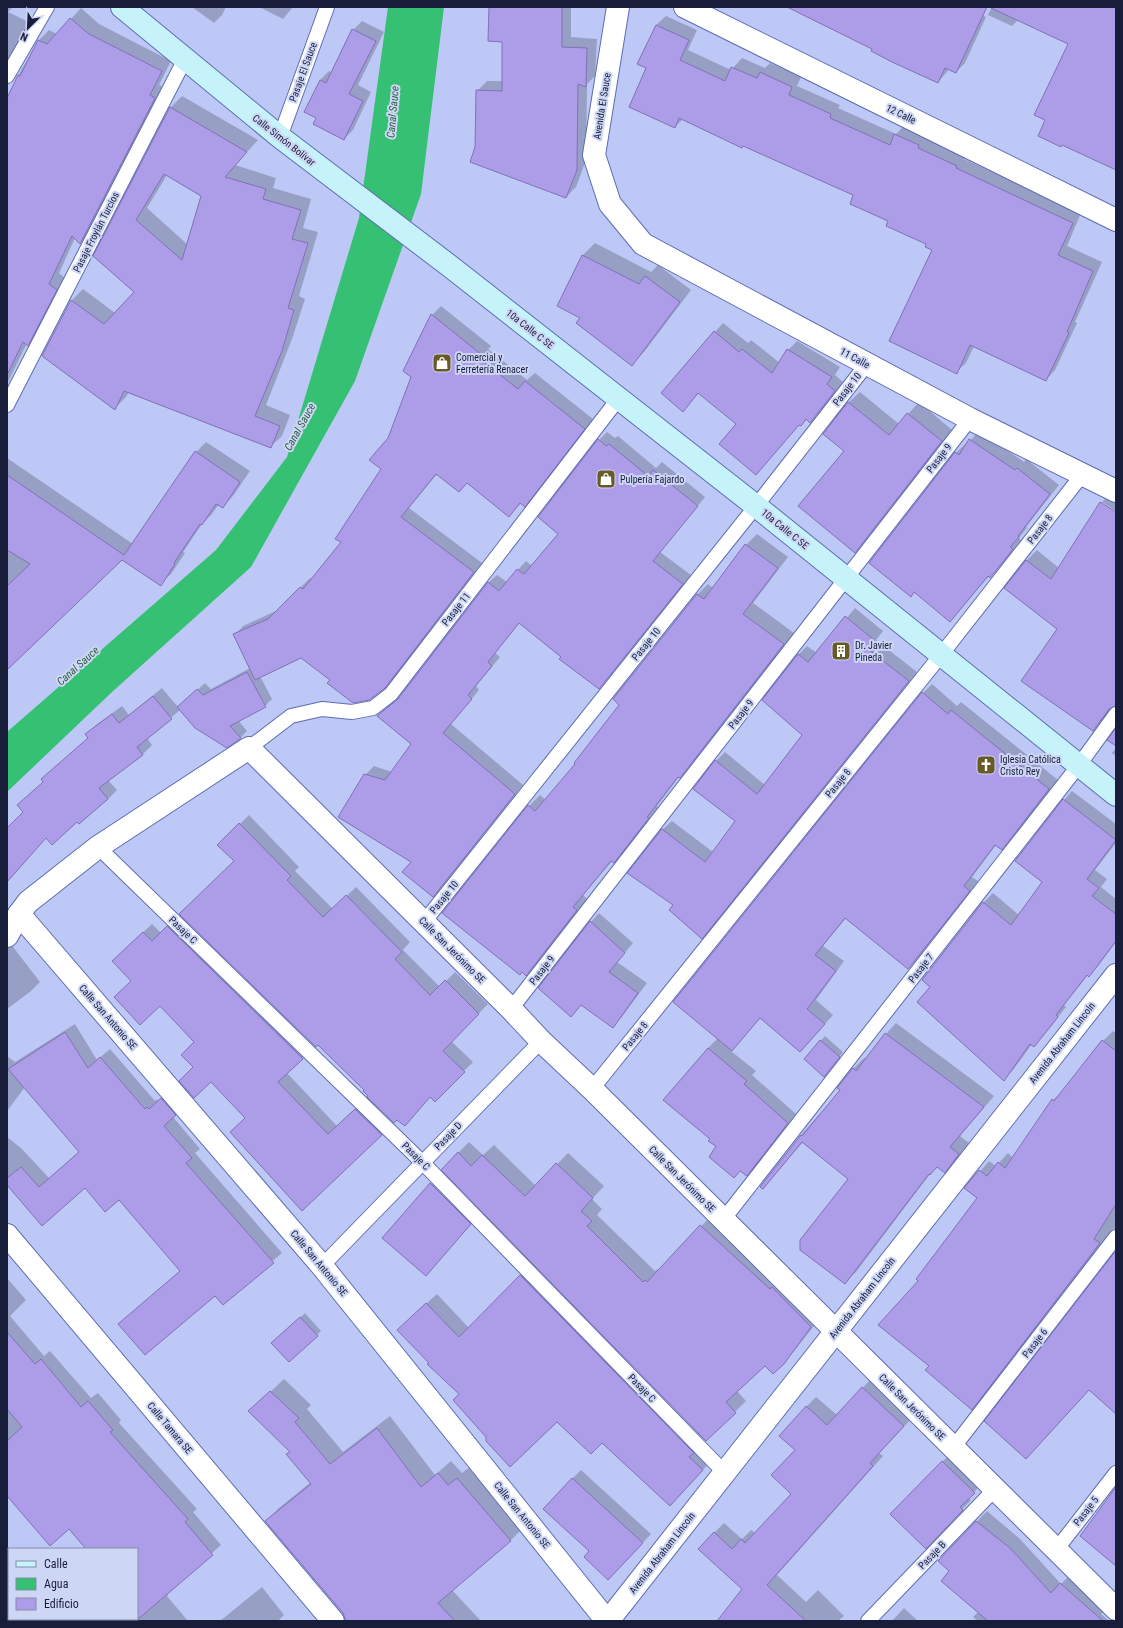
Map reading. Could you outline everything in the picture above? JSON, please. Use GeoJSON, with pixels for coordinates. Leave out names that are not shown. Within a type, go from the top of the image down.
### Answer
{"type":"FeatureCollection","features":[{"type":"Feature","properties":{"kind":"street","name":"Calle Simón Bolívar"},"geometry":{"type":"LineString","coordinates":[[122,7],[305,157],[450,267]]}},
{"type":"Feature","properties":{"kind":"street","name":"Avenida El Sauce"},"geometry":{"type":"LineString","coordinates":[[610,204],[594,155],[618,7]]}},
{"type":"Feature","properties":{"kind":"street","name":"12 Calle"},"geometry":{"type":"LineString","coordinates":[[685,7],[1116,220]]}},
{"type":"Feature","properties":{"kind":"street","name":"11 Calle"},"geometry":{"type":"LineString","coordinates":[[610,204],[643,244],[970,419],[1116,491]]}},
{"type":"Feature","properties":{"kind":"street","name":"10a Calle C SE"},"geometry":{"type":"LineString","coordinates":[[450,267],[756,506],[1116,794]]}},
{"type":"Feature","properties":{"kind":"street"},"geometry":{"type":"LineString","coordinates":[[7,936],[19,914],[28,902],[98,847],[249,748]]}},
{"type":"Feature","properties":{"kind":"street","name":"Calle San Jerónimo SE"},"geometry":{"type":"LineString","coordinates":[[249,748],[511,1009],[541,1041],[592,1089],[837,1331],[1116,1609]]}},
{"type":"Feature","properties":{"kind":"street","name":"Calle San Antonio SE"},"geometry":{"type":"LineString","coordinates":[[19,914],[322,1266],[608,1621]]}},
{"type":"Feature","properties":{"kind":"street","name":"Avenida Abraham Lincoln"},"geometry":{"type":"LineString","coordinates":[[608,1621],[1116,975]]}},
{"type":"Feature","properties":{"kind":"street","name":"Calle Tamara SE"},"geometry":{"type":"LineString","coordinates":[[7,1235],[333,1621]]}},
{"type":"Feature","properties":{"kind":"lane"},"geometry":{"type":"LineString","coordinates":[[7,76],[47,7]]}},
{"type":"Feature","properties":{"kind":"lane","name":"Pasaje El Sauce"},"geometry":{"type":"LineString","coordinates":[[280,137],[327,7]]}},
{"type":"Feature","properties":{"kind":"lane","name":"Pasaje Froylán Turcios"},"geometry":{"type":"LineString","coordinates":[[7,405],[185,59]]}},
{"type":"Feature","properties":{"kind":"lane","name":"Pasaje 10"},"geometry":{"type":"LineString","coordinates":[[424,922],[756,506],[867,364]]}},
{"type":"Feature","properties":{"kind":"lane","name":"Pasaje 11"},"geometry":{"type":"LineString","coordinates":[[249,748],[291,716],[322,709],[352,712],[373,708],[391,694],[619,398]]}},
{"type":"Feature","properties":{"kind":"lane","name":"Pasaje 9"},"geometry":{"type":"LineString","coordinates":[[511,1009],[970,419]]}},
{"type":"Feature","properties":{"kind":"lane","name":"Pasaje 8"},"geometry":{"type":"LineString","coordinates":[[592,1089],[941,655],[1082,475]]}},
{"type":"Feature","properties":{"kind":"lane","name":"Pasaje 7"},"geometry":{"type":"LineString","coordinates":[[723,1220],[1079,765],[1116,714]]}},
{"type":"Feature","properties":{"kind":"lane","name":"Pasaje C"},"geometry":{"type":"LineString","coordinates":[[98,847],[423,1163],[725,1473]]}},
{"type":"Feature","properties":{"kind":"lane","name":"Pasaje D"},"geometry":{"type":"LineString","coordinates":[[322,1266],[541,1041]]}},
{"type":"Feature","properties":{"kind":"lane","name":"Pasaje 6"},"geometry":{"type":"LineString","coordinates":[[953,1448],[1116,1237]]}},
{"type":"Feature","properties":{"kind":"lane","name":"Pasaje 5"},"geometry":{"type":"LineString","coordinates":[[1056,1550],[1116,1473]]}},
{"type":"Feature","properties":{"kind":"lane","name":"Pasaje B"},"geometry":{"type":"LineString","coordinates":[[868,1621],[995,1489]]}},
{"type":"Feature","properties":{"kind":"water","name":"Canal Sauce"},"geometry":{"type":"Polygon","coordinates":[[[388,7],[444,7],[421,194],[355,381],[251,567],[112,692],[7,792],[7,732],[216,550],[287,457],[359,218],[388,7]]]}},
{"type":"Feature","properties":{"kind":"building"},"geometry":{"type":"Polygon","coordinates":[[[489,7],[562,7],[562,47],[587,48],[586,87],[578,84],[577,170],[566,198],[470,162],[475,147],[476,90],[502,91],[502,42],[488,41],[489,7]]]}},
{"type":"Feature","properties":{"kind":"building"},"geometry":{"type":"Polygon","coordinates":[[[787,7],[987,7],[956,73],[945,68],[938,83],[892,62],[871,51],[872,49],[787,7]]]}},
{"type":"Feature","properties":{"kind":"building"},"geometry":{"type":"Polygon","coordinates":[[[989,7],[1116,7],[1116,170],[1062,145],[1061,147],[1038,136],[1045,120],[1034,115],[1068,44],[989,7]]]}},
{"type":"Feature","properties":{"kind":"building"},"geometry":{"type":"Polygon","coordinates":[[[70,18],[89,34],[162,71],[150,95],[155,98],[80,244],[72,236],[49,284],[57,290],[28,346],[23,342],[7,375],[7,98],[38,40],[47,44],[70,18]]]}},
{"type":"Feature","properties":{"kind":"building"},"geometry":{"type":"Polygon","coordinates":[[[656,25],[689,40],[680,60],[725,81],[731,67],[757,78],[760,72],[792,87],[789,95],[831,114],[830,118],[890,145],[894,134],[919,145],[918,148],[957,166],[956,168],[1073,223],[1058,255],[1093,271],[1067,332],[1069,333],[1046,381],[970,345],[957,374],[889,341],[932,250],[925,247],[926,244],[886,226],[888,221],[850,204],[853,195],[743,146],[742,148],[679,118],[675,128],[629,107],[646,68],[637,64],[656,25]]]}},
{"type":"Feature","properties":{"kind":"building"},"geometry":{"type":"Polygon","coordinates":[[[352,29],[376,41],[349,94],[363,101],[344,140],[313,124],[316,118],[304,112],[320,80],[326,83],[352,29]]]}},
{"type":"Feature","properties":{"kind":"building"},"geometry":{"type":"Polygon","coordinates":[[[170,107],[247,152],[225,177],[266,189],[263,199],[301,210],[292,239],[308,243],[288,308],[294,310],[282,351],[255,416],[280,426],[271,448],[124,391],[115,410],[42,356],[71,300],[104,324],[134,292],[93,256],[170,107]],[[164,174],[136,220],[182,260],[201,196],[164,174]]]}},
{"type":"Feature","properties":{"kind":"building"},"geometry":{"type":"Polygon","coordinates":[[[582,255],[639,284],[645,276],[680,302],[632,366],[576,323],[580,318],[557,306],[582,255]]]}},
{"type":"Feature","properties":{"kind":"building"},"geometry":{"type":"Polygon","coordinates":[[[431,314],[482,355],[480,359],[518,389],[525,381],[585,429],[525,507],[520,503],[509,517],[467,483],[459,492],[436,474],[401,517],[474,572],[385,688],[369,700],[353,703],[327,683],[330,680],[301,658],[255,680],[233,634],[268,619],[300,587],[303,589],[341,542],[335,539],[381,469],[369,460],[388,438],[411,377],[403,371],[431,314]]]}},
{"type":"Feature","properties":{"kind":"building"},"geometry":{"type":"Polygon","coordinates":[[[714,331],[739,352],[742,349],[772,373],[787,349],[832,377],[827,384],[835,391],[810,423],[806,419],[801,426],[799,425],[756,475],[719,444],[736,424],[698,393],[683,412],[661,393],[714,331]]]}},
{"type":"Feature","properties":{"kind":"building"},"geometry":{"type":"Polygon","coordinates":[[[848,402],[889,435],[907,413],[942,441],[855,553],[798,506],[844,451],[823,434],[848,402]]]}},
{"type":"Feature","properties":{"kind":"building"},"geometry":{"type":"Polygon","coordinates":[[[598,439],[606,446],[609,444],[648,476],[653,470],[698,506],[653,561],[683,584],[599,689],[559,659],[561,657],[519,623],[488,662],[492,666],[468,695],[472,699],[443,733],[515,794],[433,897],[402,872],[411,862],[338,817],[364,774],[385,780],[411,744],[377,716],[398,699],[488,582],[499,591],[517,569],[524,574],[558,534],[538,517],[598,439]]]}},
{"type":"Feature","properties":{"kind":"building"},"geometry":{"type":"Polygon","coordinates":[[[969,439],[1015,470],[1017,468],[1050,494],[1010,547],[1013,549],[990,578],[988,576],[950,622],[914,592],[911,597],[869,563],[955,452],[959,455],[969,439]]]}},
{"type":"Feature","properties":{"kind":"building"},"geometry":{"type":"Polygon","coordinates":[[[195,451],[240,482],[223,508],[216,504],[202,525],[200,524],[174,563],[175,564],[161,586],[122,560],[7,670],[7,586],[30,564],[7,550],[7,475],[124,555],[195,451]]]}},
{"type":"Feature","properties":{"kind":"building"},"geometry":{"type":"Polygon","coordinates":[[[1100,502],[1116,512],[1116,706],[1109,709],[1093,731],[1021,681],[1057,629],[1004,588],[1026,560],[1051,579],[1100,502]]]}},
{"type":"Feature","properties":{"kind":"building"},"geometry":{"type":"Polygon","coordinates":[[[745,544],[778,568],[743,614],[784,644],[680,778],[678,777],[647,817],[649,818],[614,863],[611,861],[573,907],[577,910],[526,976],[522,972],[520,975],[442,913],[528,805],[535,811],[575,764],[574,763],[619,705],[613,699],[697,594],[704,599],[745,544]]]}},
{"type":"Feature","properties":{"kind":"building"},"geometry":{"type":"Polygon","coordinates":[[[845,616],[874,640],[868,649],[909,681],[702,939],[669,910],[673,905],[627,873],[662,829],[705,862],[735,821],[693,789],[715,760],[757,794],[802,735],[762,700],[798,654],[808,662],[845,616]]]}},
{"type":"Feature","properties":{"kind":"building"},"geometry":{"type":"Polygon","coordinates":[[[247,672],[266,707],[230,726],[241,738],[227,748],[195,728],[177,707],[197,689],[203,695],[247,672]]]}},
{"type":"Feature","properties":{"kind":"building"},"geometry":{"type":"Polygon","coordinates":[[[922,692],[948,714],[951,710],[1049,789],[1002,850],[995,845],[964,886],[970,891],[908,969],[845,918],[815,955],[836,971],[807,1009],[825,1024],[800,1052],[760,1018],[732,1051],[673,1002],[922,692]]]}},
{"type":"Feature","properties":{"kind":"building"},"geometry":{"type":"Polygon","coordinates":[[[153,696],[172,719],[137,747],[143,755],[99,788],[108,799],[79,824],[77,822],[52,845],[46,838],[7,882],[7,828],[23,812],[17,805],[43,782],[41,779],[88,738],[85,734],[112,714],[119,723],[153,696]]]}},
{"type":"Feature","properties":{"kind":"building"},"geometry":{"type":"Polygon","coordinates":[[[1116,728],[1116,746],[1107,740],[1116,728]]]}},
{"type":"Feature","properties":{"kind":"building"},"geometry":{"type":"Polygon","coordinates":[[[1063,799],[1116,840],[1087,879],[1099,888],[1092,896],[1116,914],[1116,941],[1089,977],[1087,975],[1056,1015],[1058,1017],[1034,1047],[1030,1044],[1004,1081],[917,1002],[930,987],[922,980],[983,902],[1011,925],[1042,882],[1015,861],[1063,799]]]}},
{"type":"Feature","properties":{"kind":"building"},"geometry":{"type":"Polygon","coordinates":[[[239,823],[291,876],[287,880],[323,917],[346,895],[402,952],[395,959],[430,995],[445,980],[479,1014],[443,1051],[465,1072],[435,1102],[430,1097],[405,1126],[397,1120],[394,1123],[367,1097],[368,1096],[363,1091],[364,1090],[318,1045],[316,1047],[179,914],[234,861],[217,845],[239,823]]]}},
{"type":"Feature","properties":{"kind":"building"},"geometry":{"type":"Polygon","coordinates":[[[590,921],[625,953],[609,972],[638,993],[613,1028],[581,1005],[571,1017],[538,988],[590,921]]]}},
{"type":"Feature","properties":{"kind":"building"},"geometry":{"type":"Polygon","coordinates":[[[167,926],[303,1059],[278,1082],[328,1134],[355,1109],[382,1135],[302,1211],[230,1132],[245,1118],[211,1082],[194,1098],[179,1081],[193,1067],[181,1055],[194,1042],[160,1006],[140,1025],[114,997],[131,981],[112,961],[143,932],[152,941],[167,926]]]}},
{"type":"Feature","properties":{"kind":"building"},"geometry":{"type":"Polygon","coordinates":[[[65,1032],[88,1068],[100,1057],[145,1109],[147,1107],[149,1109],[161,1098],[176,1115],[164,1126],[192,1158],[186,1163],[274,1263],[223,1305],[215,1296],[145,1355],[118,1324],[180,1271],[119,1200],[105,1212],[85,1188],[42,1226],[7,1185],[7,1178],[21,1167],[39,1187],[79,1152],[8,1069],[65,1032]]]}},
{"type":"Feature","properties":{"kind":"building"},"geometry":{"type":"Polygon","coordinates":[[[885,1033],[984,1107],[950,1147],[959,1154],[945,1173],[937,1167],[930,1175],[929,1174],[845,1284],[800,1250],[800,1240],[848,1179],[802,1142],[763,1189],[760,1187],[801,1135],[802,1136],[840,1090],[837,1088],[853,1068],[856,1071],[885,1033]]]}},
{"type":"Feature","properties":{"kind":"building"},"geometry":{"type":"Polygon","coordinates":[[[820,1040],[840,1057],[824,1077],[804,1059],[820,1040]]]}},
{"type":"Feature","properties":{"kind":"building"},"geometry":{"type":"Polygon","coordinates":[[[1102,1040],[1116,1051],[1116,1204],[1094,1239],[1100,1243],[972,1410],[925,1370],[929,1366],[878,1325],[918,1281],[916,1279],[977,1198],[964,1188],[979,1170],[987,1176],[998,1162],[1005,1168],[1052,1099],[1054,1101],[1102,1040]]]}},
{"type":"Feature","properties":{"kind":"building"},"geometry":{"type":"Polygon","coordinates":[[[708,1048],[747,1081],[744,1084],[788,1123],[747,1176],[740,1171],[734,1178],[709,1157],[716,1146],[708,1141],[710,1139],[663,1100],[708,1048]]]}},
{"type":"Feature","properties":{"kind":"building"},"geometry":{"type":"Polygon","coordinates":[[[458,1152],[471,1166],[482,1155],[525,1196],[556,1163],[593,1198],[581,1211],[592,1221],[587,1226],[643,1282],[645,1280],[647,1282],[700,1225],[770,1289],[772,1287],[811,1327],[784,1364],[773,1374],[765,1366],[726,1402],[736,1413],[706,1441],[441,1170],[458,1152]]]}},
{"type":"Feature","properties":{"kind":"building"},"geometry":{"type":"Polygon","coordinates":[[[430,1183],[471,1224],[426,1276],[382,1238],[430,1183]]]}},
{"type":"Feature","properties":{"kind":"building"},"geometry":{"type":"Polygon","coordinates":[[[1114,1253],[1116,1254],[1116,1414],[1089,1390],[1026,1459],[984,1421],[1114,1253]]]}},
{"type":"Feature","properties":{"kind":"building"},"geometry":{"type":"Polygon","coordinates":[[[520,1275],[694,1453],[689,1457],[703,1470],[670,1506],[602,1443],[591,1454],[557,1422],[510,1467],[486,1441],[486,1437],[453,1400],[459,1394],[427,1364],[429,1363],[397,1330],[426,1303],[459,1337],[520,1275]]]}},
{"type":"Feature","properties":{"kind":"building"},"geometry":{"type":"Polygon","coordinates":[[[300,1317],[318,1336],[289,1362],[271,1343],[300,1317]]]}},
{"type":"Feature","properties":{"kind":"building"},"geometry":{"type":"Polygon","coordinates":[[[7,1332],[35,1364],[41,1359],[81,1407],[88,1401],[113,1430],[110,1432],[188,1519],[185,1522],[213,1555],[138,1619],[138,1548],[85,1548],[69,1529],[50,1546],[7,1496],[7,1441],[22,1427],[7,1409],[7,1332]]]}},
{"type":"Feature","properties":{"kind":"building"},"geometry":{"type":"Polygon","coordinates":[[[862,1387],[904,1426],[870,1463],[873,1466],[767,1585],[806,1621],[717,1621],[742,1589],[698,1549],[714,1532],[732,1549],[741,1539],[745,1543],[791,1494],[771,1475],[795,1450],[779,1436],[806,1406],[827,1425],[862,1387]]]}},
{"type":"Feature","properties":{"kind":"building"},"geometry":{"type":"Polygon","coordinates":[[[270,1391],[299,1418],[295,1422],[330,1464],[377,1428],[421,1487],[438,1473],[448,1485],[457,1478],[511,1541],[438,1603],[455,1621],[346,1621],[343,1613],[265,1521],[311,1484],[286,1454],[290,1452],[248,1411],[270,1391]]]}},
{"type":"Feature","properties":{"kind":"building"},"geometry":{"type":"Polygon","coordinates":[[[942,1461],[975,1493],[960,1507],[963,1510],[926,1549],[890,1514],[942,1461]]]}},
{"type":"Feature","properties":{"kind":"building"},"geometry":{"type":"Polygon","coordinates":[[[572,1478],[643,1543],[608,1580],[584,1557],[589,1551],[543,1509],[572,1478]]]}},
{"type":"Feature","properties":{"kind":"building"},"geometry":{"type":"Polygon","coordinates":[[[1116,1487],[1116,1566],[1080,1536],[1116,1487]]]}},
{"type":"Feature","properties":{"kind":"building"},"geometry":{"type":"Polygon","coordinates":[[[976,1521],[1010,1548],[1051,1593],[1060,1583],[1103,1621],[988,1621],[941,1581],[949,1571],[938,1561],[976,1521]]]}},
{"type":"Feature","properties":{"kind":"place","name":"Comercial y Ferretería Renacer"},"geometry":{"type":"Point","coordinates":[442,363]}},
{"type":"Feature","properties":{"kind":"place","name":"Pulpería Fajardo"},"geometry":{"type":"Point","coordinates":[606,479]}},
{"type":"Feature","properties":{"kind":"place","name":"Dr. Javier Pineda"},"geometry":{"type":"Point","coordinates":[841,651]}},
{"type":"Feature","properties":{"kind":"place","name":"Iglesia Católica Cristo Rey"},"geometry":{"type":"Point","coordinates":[986,765]}}]}
